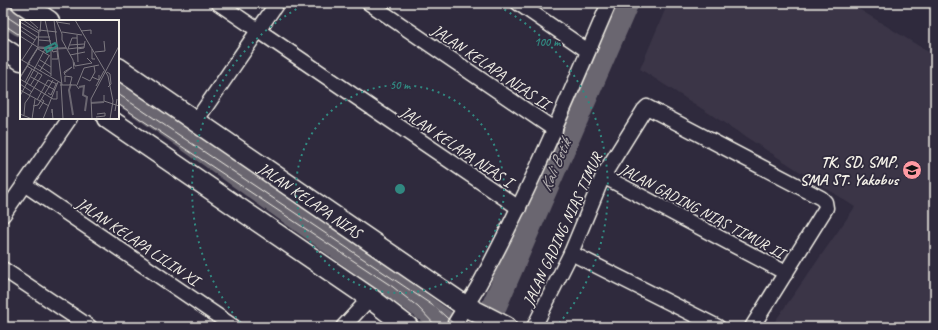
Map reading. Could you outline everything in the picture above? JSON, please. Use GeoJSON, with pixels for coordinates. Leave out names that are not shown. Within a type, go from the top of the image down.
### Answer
{"type":"FeatureCollection","features":[{"type":"Feature","properties":{"kind":"street"},"geometry":{"type":"LineString","coordinates":[[22,3],[48,20]]}},
{"type":"Feature","properties":{"kind":"street","name":"JALAN KELAPA NIAS I"},"geometry":{"type":"LineString","coordinates":[[218,3],[519,208]]}},
{"type":"Feature","properties":{"kind":"street"},"geometry":{"type":"LineString","coordinates":[[196,121],[277,3]]}},
{"type":"Feature","properties":{"kind":"street","name":"JALAN KELAPA NIAS II"},"geometry":{"type":"LineString","coordinates":[[369,3],[555,130]]}},
{"type":"Feature","properties":{"kind":"street"},"geometry":{"type":"LineString","coordinates":[[518,3],[588,51]]}},
{"type":"Feature","properties":{"kind":"street"},"geometry":{"type":"LineString","coordinates":[[453,327],[469,310],[479,284],[519,208],[555,130],[609,3]]}},
{"type":"Feature","properties":{"kind":"street"},"geometry":{"type":"LineString","coordinates":[[3,48],[20,59]]}},
{"type":"Feature","properties":{"kind":"street","name":"JALAN KELAPA NIAS"},"geometry":{"type":"LineString","coordinates":[[119,69],[469,310],[505,326]]}},
{"type":"Feature","properties":{"kind":"street","name":"JALAN GADING NIAS TIMUR"},"geometry":{"type":"LineString","coordinates":[[534,327],[571,253],[602,176],[647,107],[821,198],[826,208],[786,273]]}},
{"type":"Feature","properties":{"kind":"street"},"geometry":{"type":"LineString","coordinates":[[3,215],[69,119]]}},
{"type":"Feature","properties":{"kind":"street"},"geometry":{"type":"LineString","coordinates":[[108,119],[370,298],[408,327]]}},
{"type":"Feature","properties":{"kind":"street","name":"JALAN GADING NIAS TIMUR II"},"geometry":{"type":"LineString","coordinates":[[602,176],[786,273]]}},
{"type":"Feature","properties":{"kind":"street","name":"JALAN KELAPA LILIN XI"},"geometry":{"type":"LineString","coordinates":[[24,184],[234,327]]}},
{"type":"Feature","properties":{"kind":"street"},"geometry":{"type":"LineString","coordinates":[[571,253],[718,327]]}},
{"type":"Feature","properties":{"kind":"street"},"geometry":{"type":"LineString","coordinates":[[3,269],[90,327]]}},
{"type":"Feature","properties":{"kind":"street"},"geometry":{"type":"LineString","coordinates":[[752,327],[786,273]]}},
{"type":"Feature","properties":{"kind":"street"},"geometry":{"type":"LineString","coordinates":[[343,327],[370,298]]}},
{"type":"Feature","properties":{"kind":"shaded area"},"geometry":{"type":"Polygon","coordinates":[[[668,3],[849,3],[935,56],[935,327],[771,327],[855,207],[640,69],[668,3]]]}},
{"type":"Feature","properties":{"kind":"waterway","name":"Kali Betik"},"geometry":{"type":"LineString","coordinates":[[485,327],[626,3]]}},
{"type":"Feature","properties":{"kind":"waterway"},"geometry":{"type":"LineString","coordinates":[[3,12],[20,23]]}},
{"type":"Feature","properties":{"kind":"waterway"},"geometry":{"type":"LineString","coordinates":[[3,24],[9,16]]}},
{"type":"Feature","properties":{"kind":"waterway"},"geometry":{"type":"LineString","coordinates":[[119,91],[451,327]]}},
{"type":"Feature","properties":{"kind":"tram line"},"geometry":{"type":"LineString","coordinates":[[3,14],[20,25]]}},
{"type":"Feature","properties":{"kind":"tram line"},"geometry":{"type":"LineString","coordinates":[[3,24],[20,35]]}},
{"type":"Feature","properties":{"kind":"tram line"},"geometry":{"type":"LineString","coordinates":[[119,95],[435,307],[457,327]]}},
{"type":"Feature","properties":{"kind":"tram line"},"geometry":{"type":"LineString","coordinates":[[119,105],[393,287],[418,307],[437,327]]}},
{"type":"Feature","properties":{"kind":"place","name":"TK, SD, SMP, SMA ST. Yakobus"},"geometry":{"type":"Point","coordinates":[912,170]}}]}
